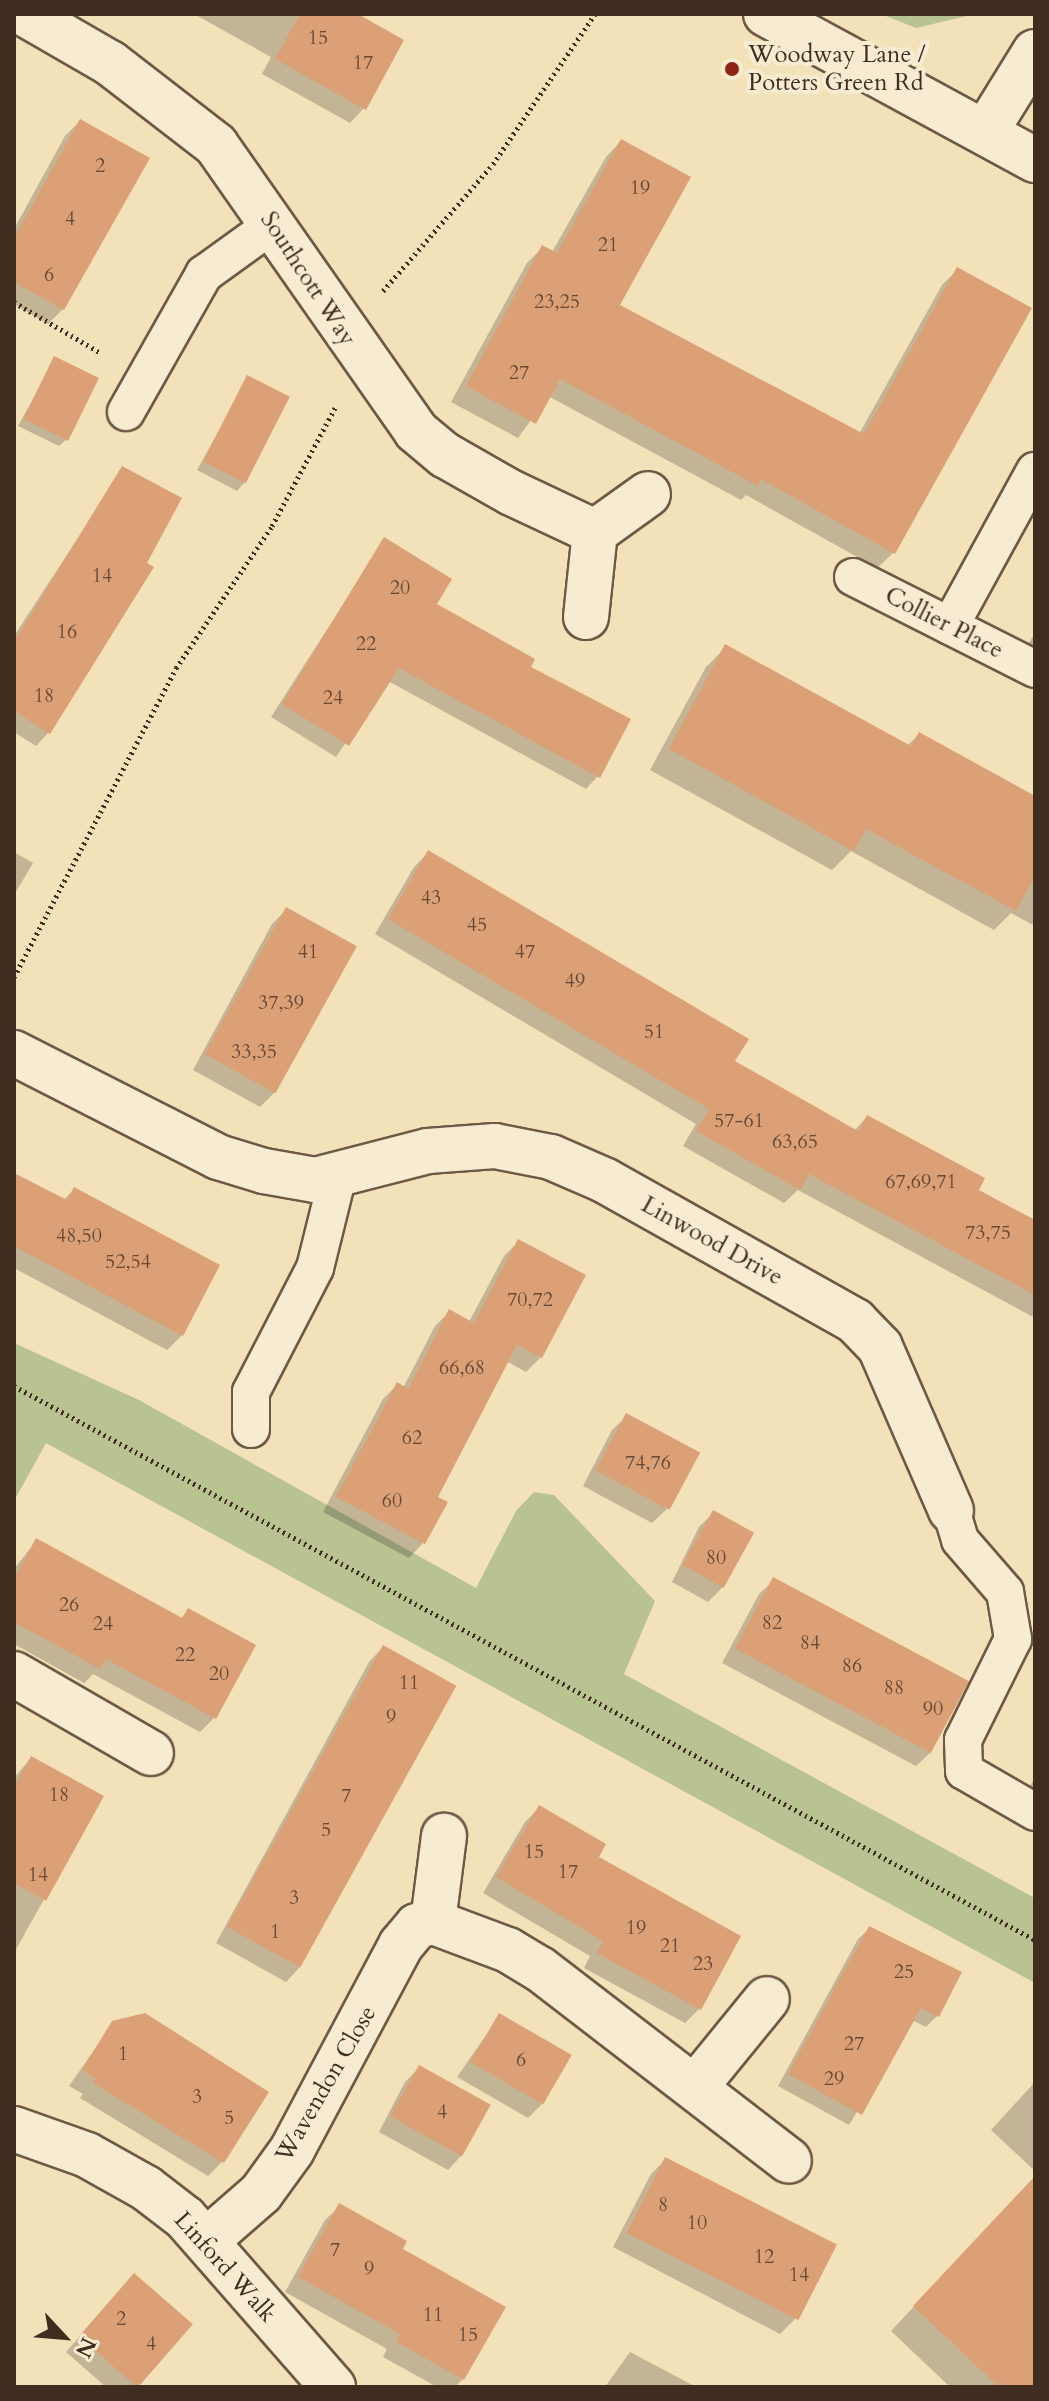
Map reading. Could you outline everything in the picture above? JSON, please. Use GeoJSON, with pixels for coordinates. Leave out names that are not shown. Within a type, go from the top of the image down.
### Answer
{"type":"FeatureCollection","features":[{"type":"Feature","properties":{"kind":"street","name":"Southcott Way"},"geometry":{"type":"LineString","coordinates":[[25,14],[110,63],[216,145],[356,352],[416,431],[445,455],[595,532]]}},
{"type":"Feature","properties":{"kind":"street"},"geometry":{"type":"LineString","coordinates":[[766,14],[1035,160]]}},
{"type":"Feature","properties":{"kind":"street"},"geometry":{"type":"LineString","coordinates":[[986,131],[1035,52]]}},
{"type":"Feature","properties":{"kind":"street"},"geometry":{"type":"LineString","coordinates":[[586,617],[595,532],[648,494]]}},
{"type":"Feature","properties":{"kind":"street","name":"Linwood Drive"},"geometry":{"type":"LineString","coordinates":[[14,1053],[218,1157],[315,1180],[428,1151],[495,1146],[551,1157],[604,1180],[855,1321],[880,1347],[903,1391],[951,1510]]}},
{"type":"Feature","properties":{"kind":"street"},"geometry":{"type":"LineString","coordinates":[[14,1674],[151,1753]]}},
{"type":"Feature","properties":{"kind":"street"},"geometry":{"type":"LineString","coordinates":[[444,1836],[433,1922],[508,1950],[540,1969],[696,2086],[789,2161]]}},
{"type":"Feature","properties":{"kind":"street","name":"Wavendon Close"},"geometry":{"type":"LineString","coordinates":[[206,2241],[261,2193],[292,2150],[401,1945],[417,1926],[433,1922]]}},
{"type":"Feature","properties":{"kind":"street"},"geometry":{"type":"LineString","coordinates":[[696,2086],[767,1999]]}},
{"type":"Feature","properties":{"kind":"street","name":"Linford Walk"},"geometry":{"type":"LineString","coordinates":[[14,2129],[87,2155],[146,2188],[206,2241],[333,2387]]}},
{"type":"Feature","properties":{"kind":"lane"},"geometry":{"type":"LineString","coordinates":[[126,412],[204,274],[272,225]]}},
{"type":"Feature","properties":{"kind":"lane"},"geometry":{"type":"LineString","coordinates":[[950,626],[1035,471]]}},
{"type":"Feature","properties":{"kind":"lane","name":"Collier Place"},"geometry":{"type":"LineString","coordinates":[[853,577],[1035,669]]}},
{"type":"Feature","properties":{"kind":"lane"},"geometry":{"type":"LineString","coordinates":[[251,1429],[251,1392],[315,1268],[338,1175]]}},
{"type":"Feature","properties":{"kind":"lane","name":"Linwood Drive"},"geometry":{"type":"LineString","coordinates":[[951,1510],[960,1540],[1005,1592],[1013,1639],[963,1740],[964,1771],[1035,1812]]}},
{"type":"Feature","properties":{"kind":"path"},"geometry":{"type":"LineString","coordinates":[[14,977],[176,668],[224,590],[272,526],[337,404],[381,293],[493,164],[595,14]]}},
{"type":"Feature","properties":{"kind":"path"},"geometry":{"type":"LineString","coordinates":[[14,302],[144,376]]}},
{"type":"Feature","properties":{"kind":"path"},"geometry":{"type":"LineString","coordinates":[[14,1386],[1035,1940]]}},
{"type":"Feature","properties":{"kind":"green space"},"geometry":{"type":"Polygon","coordinates":[[[881,14],[975,14],[916,28],[881,14]]]}},
{"type":"Feature","properties":{"kind":"green space"},"geometry":{"type":"Polygon","coordinates":[[[14,1343],[139,1400],[476,1588],[516,1511],[534,1492],[554,1495],[655,1601],[624,1674],[1035,1898],[1035,1983],[46,1443],[14,1501],[14,1343]]]}},
{"type":"Feature","properties":{"kind":"building"},"geometry":{"type":"Polygon","coordinates":[[[300,14],[358,14],[404,40],[366,110],[275,59],[300,14]]]}},
{"type":"Feature","properties":{"kind":"building"},"geometry":{"type":"Polygon","coordinates":[[[80,119],[150,158],[64,310],[14,282],[14,238],[80,119]]]}},
{"type":"Feature","properties":{"kind":"building"},"geometry":{"type":"Polygon","coordinates":[[[621,139],[691,177],[620,305],[864,434],[957,267],[1032,308],[895,554],[761,479],[758,486],[560,379],[536,424],[466,386],[542,245],[557,253],[621,139]]]}},
{"type":"Feature","properties":{"kind":"building"},"geometry":{"type":"Polygon","coordinates":[[[54,356],[99,378],[68,441],[23,419],[54,356]]]}},
{"type":"Feature","properties":{"kind":"building"},"geometry":{"type":"Polygon","coordinates":[[[247,375],[290,397],[246,483],[203,461],[247,375]]]}},
{"type":"Feature","properties":{"kind":"building"},"geometry":{"type":"Polygon","coordinates":[[[122,466],[182,498],[147,563],[154,567],[50,734],[14,711],[14,642],[122,466]]]}},
{"type":"Feature","properties":{"kind":"building"},"geometry":{"type":"Polygon","coordinates":[[[384,537],[452,579],[437,604],[535,659],[531,667],[631,719],[600,778],[399,668],[349,746],[282,704],[384,537]]]}},
{"type":"Feature","properties":{"kind":"building"},"geometry":{"type":"Polygon","coordinates":[[[725,644],[911,746],[919,732],[1035,796],[1035,875],[1016,911],[866,829],[854,851],[669,749],[725,644]]]}},
{"type":"Feature","properties":{"kind":"building"},"geometry":{"type":"Polygon","coordinates":[[[428,850],[749,1039],[735,1061],[858,1131],[867,1115],[985,1178],[979,1190],[1035,1220],[1035,1295],[809,1174],[800,1190],[696,1131],[709,1109],[388,919],[428,850]]]}},
{"type":"Feature","properties":{"kind":"building"},"geometry":{"type":"Polygon","coordinates":[[[286,907],[357,946],[275,1093],[205,1054],[286,907]]]}},
{"type":"Feature","properties":{"kind":"building"},"geometry":{"type":"Polygon","coordinates":[[[14,1173],[67,1200],[74,1187],[220,1265],[183,1336],[14,1246],[14,1173]]]}},
{"type":"Feature","properties":{"kind":"building"},"geometry":{"type":"Polygon","coordinates":[[[518,1239],[586,1275],[542,1358],[517,1345],[438,1497],[448,1502],[425,1544],[336,1497],[397,1382],[408,1389],[449,1309],[474,1323],[518,1239]]]}},
{"type":"Feature","properties":{"kind":"building"},"geometry":{"type":"Polygon","coordinates":[[[626,1413],[700,1452],[670,1510],[595,1470],[626,1413]]]}},
{"type":"Feature","properties":{"kind":"building"},"geometry":{"type":"Polygon","coordinates":[[[713,1510],[754,1533],[724,1588],[682,1565],[713,1510]]]}},
{"type":"Feature","properties":{"kind":"building"},"geometry":{"type":"Polygon","coordinates":[[[36,1538],[182,1618],[188,1608],[256,1645],[216,1719],[106,1659],[100,1669],[14,1622],[14,1579],[36,1538]]]}},
{"type":"Feature","properties":{"kind":"building"},"geometry":{"type":"Polygon","coordinates":[[[773,1577],[969,1681],[931,1753],[735,1649],[773,1577]]]}},
{"type":"Feature","properties":{"kind":"building"},"geometry":{"type":"Polygon","coordinates":[[[383,1645],[456,1686],[300,1967],[227,1927],[383,1645]]]}},
{"type":"Feature","properties":{"kind":"building"},"geometry":{"type":"Polygon","coordinates":[[[31,1756],[104,1796],[46,1901],[14,1883],[14,1787],[31,1756]]]}},
{"type":"Feature","properties":{"kind":"building"},"geometry":{"type":"Polygon","coordinates":[[[539,1805],[606,1844],[599,1857],[741,1936],[701,2010],[597,1953],[603,1941],[496,1877],[539,1805]]]}},
{"type":"Feature","properties":{"kind":"building"},"geometry":{"type":"Polygon","coordinates":[[[869,1926],[962,1972],[939,2017],[921,2008],[862,2115],[788,2074],[869,1926]]]}},
{"type":"Feature","properties":{"kind":"building"},"geometry":{"type":"Polygon","coordinates":[[[145,2013],[269,2092],[224,2163],[93,2083],[96,2079],[82,2070],[112,2021],[145,2013]]]}},
{"type":"Feature","properties":{"kind":"building"},"geometry":{"type":"Polygon","coordinates":[[[499,2013],[572,2055],[543,2104],[470,2062],[499,2013]]]}},
{"type":"Feature","properties":{"kind":"building"},"geometry":{"type":"Polygon","coordinates":[[[419,2065],[491,2105],[462,2156],[390,2117],[419,2065]]]}},
{"type":"Feature","properties":{"kind":"building"},"geometry":{"type":"Polygon","coordinates":[[[665,2157],[837,2245],[798,2320],[626,2233],[665,2157]]]}},
{"type":"Feature","properties":{"kind":"building"},"geometry":{"type":"Polygon","coordinates":[[[1035,2176],[1035,2387],[999,2387],[913,2306],[1035,2176]]]}},
{"type":"Feature","properties":{"kind":"building"},"geometry":{"type":"Polygon","coordinates":[[[339,2203],[407,2241],[403,2249],[506,2307],[464,2380],[396,2342],[400,2334],[298,2277],[339,2203]]]}},
{"type":"Feature","properties":{"kind":"building"},"geometry":{"type":"Polygon","coordinates":[[[134,2273],[193,2324],[138,2387],[79,2336],[134,2273]]]}},
{"type":"Feature","properties":{"kind":"place","name":"Woodway Lane / Potters Green Rd"},"geometry":{"type":"Point","coordinates":[732,69]}}]}
